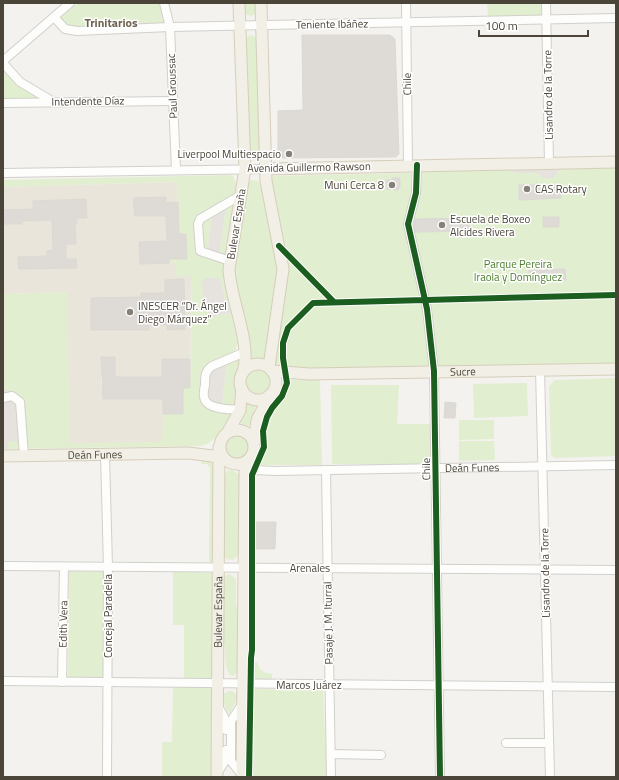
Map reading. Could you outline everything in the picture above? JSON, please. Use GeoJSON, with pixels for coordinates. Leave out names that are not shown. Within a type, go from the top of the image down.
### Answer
{"type":"FeatureCollection","features":[{"type":"Feature","properties":{"kind":"main road","name":"Bulevar España"},"geometry":{"type":"LineString","coordinates":[[239,3],[245,169],[230,261],[230,283],[245,352],[246,364],[243,372]]}},
{"type":"Feature","properties":{"kind":"main road"},"geometry":{"type":"LineString","coordinates":[[242,776],[246,468],[253,449],[257,420],[276,385],[270,369],[283,269],[265,169],[261,3]]}},
{"type":"Feature","properties":{"kind":"main road","name":"Avenida Guillermo Rawson"},"geometry":{"type":"LineString","coordinates":[[265,169],[616,162]]}},
{"type":"Feature","properties":{"kind":"main road"},"geometry":{"type":"LineString","coordinates":[[270,369],[255,364],[243,372],[241,377],[242,389],[249,397],[254,399],[265,398],[270,395]]}},
{"type":"Feature","properties":{"kind":"main road","name":"Sucre"},"geometry":{"type":"LineString","coordinates":[[270,369],[309,374],[616,368]]}},
{"type":"Feature","properties":{"kind":"main road","name":"Sucre"},"geometry":{"type":"LineString","coordinates":[[276,385],[285,378],[309,374]]}},
{"type":"Feature","properties":{"kind":"main road","name":"Bulevar España"},"geometry":{"type":"LineString","coordinates":[[217,776],[218,567],[224,450],[240,410],[242,389]]}},
{"type":"Feature","properties":{"kind":"main road"},"geometry":{"type":"LineString","coordinates":[[235,430],[244,431],[250,436],[253,449],[246,462],[224,450],[235,430]]}},
{"type":"Feature","properties":{"kind":"main road","name":"Deán Funes"},"geometry":{"type":"LineString","coordinates":[[188,453],[206,449],[224,450]]}},
{"type":"Feature","properties":{"kind":"main road","name":"Deán Funes"},"geometry":{"type":"LineString","coordinates":[[3,456],[188,453],[224,450]]}},
{"type":"Feature","properties":{"kind":"street"},"geometry":{"type":"LineString","coordinates":[[54,102],[31,90],[20,82],[3,62],[70,3]]}},
{"type":"Feature","properties":{"kind":"street","name":"Paul Groussac"},"geometry":{"type":"LineString","coordinates":[[164,3],[170,27],[176,170]]}},
{"type":"Feature","properties":{"kind":"street","name":"Chile"},"geometry":{"type":"LineString","coordinates":[[406,3],[412,165],[416,193],[408,224],[427,309],[434,372],[440,686],[440,777]]}},
{"type":"Feature","properties":{"kind":"street","name":"Lisandro de la Torre"},"geometry":{"type":"LineString","coordinates":[[546,3],[549,163]]}},
{"type":"Feature","properties":{"kind":"street","name":"Teniente Ibáñez"},"geometry":{"type":"LineString","coordinates":[[54,17],[65,29],[73,31],[170,27],[616,18]]}},
{"type":"Feature","properties":{"kind":"street","name":"Intendente Díaz"},"geometry":{"type":"LineString","coordinates":[[3,103],[173,100]]}},
{"type":"Feature","properties":{"kind":"street","name":"Avenida Guillermo Rawson"},"geometry":{"type":"LineString","coordinates":[[3,173],[265,169]]}},
{"type":"Feature","properties":{"kind":"street"},"geometry":{"type":"LineString","coordinates":[[230,261],[200,252],[198,222],[203,216],[241,195]]}},
{"type":"Feature","properties":{"kind":"street"},"geometry":{"type":"LineString","coordinates":[[240,410],[208,404],[204,397],[205,376],[208,369],[212,366],[245,352]]}},
{"type":"Feature","properties":{"kind":"street","name":"Lisandro de la Torre"},"geometry":{"type":"LineString","coordinates":[[540,370],[550,777]]}},
{"type":"Feature","properties":{"kind":"street"},"geometry":{"type":"LineString","coordinates":[[3,398],[12,396],[20,402],[24,456]]}},
{"type":"Feature","properties":{"kind":"street","name":"Deán Funes"},"geometry":{"type":"LineString","coordinates":[[224,450],[246,468],[275,471],[436,469],[616,464]]}},
{"type":"Feature","properties":{"kind":"street","name":"Concejal Paradella"},"geometry":{"type":"LineString","coordinates":[[105,454],[108,567],[107,777]]}},
{"type":"Feature","properties":{"kind":"street","name":"Pasaje J. M. Iturral"},"geometry":{"type":"LineString","coordinates":[[326,470],[331,777]]}},
{"type":"Feature","properties":{"kind":"street","name":"Arenales"},"geometry":{"type":"LineString","coordinates":[[3,566],[616,570]]}},
{"type":"Feature","properties":{"kind":"street","name":"Edith Vera"},"geometry":{"type":"LineString","coordinates":[[62,682],[64,566]]}},
{"type":"Feature","properties":{"kind":"street","name":"Marcos Juárez"},"geometry":{"type":"LineString","coordinates":[[3,681],[616,687]]}},
{"type":"Feature","properties":{"kind":"street"},"geometry":{"type":"LineString","coordinates":[[506,743],[549,743]]}},
{"type":"Feature","properties":{"kind":"street"},"geometry":{"type":"LineString","coordinates":[[331,754],[381,755]]}},
{"type":"Feature","properties":{"kind":"shaded area"},"geometry":{"type":"Polygon","coordinates":[[[560,169],[554,178],[542,178],[537,173],[515,173],[509,170],[560,169]]]}},
{"type":"Feature","properties":{"kind":"shaded area"},"geometry":{"type":"Polygon","coordinates":[[[177,182],[179,234],[186,234],[187,259],[169,263],[176,263],[192,276],[190,359],[162,359],[162,382],[155,382],[155,377],[131,377],[131,385],[122,385],[122,377],[111,377],[115,370],[115,357],[101,357],[101,385],[103,387],[103,399],[154,399],[163,390],[163,442],[70,444],[66,292],[3,294],[3,187],[177,182]]]}},
{"type":"Feature","properties":{"kind":"shaded area"},"geometry":{"type":"Polygon","coordinates":[[[226,206],[219,256],[207,253],[213,212],[226,206]]]}},
{"type":"Feature","properties":{"kind":"shaded area"},"geometry":{"type":"Polygon","coordinates":[[[206,278],[220,278],[227,308],[230,308],[231,313],[209,317],[201,283],[206,278]]]}},
{"type":"Feature","properties":{"kind":"shaded area"},"geometry":{"type":"Polygon","coordinates":[[[227,361],[222,404],[214,403],[208,397],[208,372],[227,361]]]}},
{"type":"Feature","properties":{"kind":"shaded area"},"geometry":{"type":"Polygon","coordinates":[[[3,390],[15,392],[25,401],[28,449],[20,449],[20,442],[11,441],[8,443],[7,449],[3,449],[3,390]]]}},
{"type":"Feature","properties":{"kind":"green space"},"geometry":{"type":"Polygon","coordinates":[[[78,3],[159,3],[165,22],[163,24],[67,28],[60,18],[78,3]]]}},
{"type":"Feature","properties":{"kind":"green space"},"geometry":{"type":"Polygon","coordinates":[[[244,3],[257,3],[255,14],[251,16],[246,14],[244,3]]]}},
{"type":"Feature","properties":{"kind":"green space"},"geometry":{"type":"Polygon","coordinates":[[[487,3],[541,3],[542,13],[540,15],[488,17],[487,3]]]}},
{"type":"Feature","properties":{"kind":"green space"},"geometry":{"type":"Polygon","coordinates":[[[250,35],[257,39],[260,155],[253,159],[249,157],[245,39],[250,35]]]}},
{"type":"Feature","properties":{"kind":"green space"},"geometry":{"type":"Polygon","coordinates":[[[3,70],[19,86],[39,98],[3,99],[3,70]]]}},
{"type":"Feature","properties":{"kind":"green space","name":"Parque Pereira Iraola y Domínguez"},"geometry":{"type":"Polygon","coordinates":[[[616,168],[616,363],[310,370],[278,367],[275,364],[288,270],[287,254],[271,182],[273,176],[411,173],[413,175],[410,224],[419,177],[423,171],[509,170],[515,173],[537,173],[542,178],[554,178],[560,169],[616,168]]]}},
{"type":"Feature","properties":{"kind":"green space"},"geometry":{"type":"Polygon","coordinates":[[[233,176],[236,183],[235,194],[203,214],[196,247],[224,264],[225,282],[230,308],[227,309],[220,278],[209,317],[231,313],[238,343],[235,352],[203,400],[233,412],[220,433],[212,441],[201,446],[7,449],[7,445],[3,445],[3,294],[67,292],[70,443],[162,442],[163,414],[183,414],[183,388],[190,388],[192,276],[176,276],[176,263],[169,263],[169,259],[187,258],[186,234],[179,234],[177,182],[3,187],[3,180],[233,176]]]}},
{"type":"Feature","properties":{"kind":"green space"},"geometry":{"type":"Polygon","coordinates":[[[251,180],[258,181],[262,187],[278,270],[265,359],[251,359],[233,275],[248,184],[251,180]]]}},
{"type":"Feature","properties":{"kind":"green space"},"geometry":{"type":"Polygon","coordinates":[[[234,203],[225,256],[219,256],[226,206],[234,203]]]}},
{"type":"Feature","properties":{"kind":"green space"},"geometry":{"type":"Polygon","coordinates":[[[213,212],[207,253],[204,253],[200,222],[213,212]]]}},
{"type":"Feature","properties":{"kind":"green space"},"geometry":{"type":"Polygon","coordinates":[[[238,358],[240,361],[235,383],[237,391],[237,406],[222,404],[227,361],[238,358]]]}},
{"type":"Feature","properties":{"kind":"green space"},"geometry":{"type":"Polygon","coordinates":[[[258,370],[267,373],[270,382],[267,391],[258,394],[249,391],[246,382],[249,373],[258,370]]]}},
{"type":"Feature","properties":{"kind":"green space"},"geometry":{"type":"Polygon","coordinates":[[[616,378],[616,456],[555,458],[551,455],[549,386],[555,380],[616,378]]]}},
{"type":"Feature","properties":{"kind":"green space"},"geometry":{"type":"Polygon","coordinates":[[[289,380],[320,380],[322,465],[260,465],[266,447],[266,428],[269,417],[287,390],[289,380]]]}},
{"type":"Feature","properties":{"kind":"green space"},"geometry":{"type":"Polygon","coordinates":[[[527,383],[528,416],[474,418],[473,384],[527,383]]]}},
{"type":"Feature","properties":{"kind":"green space"},"geometry":{"type":"Polygon","coordinates":[[[331,385],[399,385],[397,424],[430,424],[431,464],[332,464],[331,385]]]}},
{"type":"Feature","properties":{"kind":"green space"},"geometry":{"type":"Polygon","coordinates":[[[247,402],[256,405],[249,426],[240,423],[245,413],[247,402]]]}},
{"type":"Feature","properties":{"kind":"green space"},"geometry":{"type":"Polygon","coordinates":[[[459,420],[494,420],[494,439],[459,440],[459,420]]]}},
{"type":"Feature","properties":{"kind":"green space"},"geometry":{"type":"Polygon","coordinates":[[[236,435],[244,439],[248,447],[244,455],[236,459],[228,455],[224,447],[228,439],[236,435]]]}},
{"type":"Feature","properties":{"kind":"green space"},"geometry":{"type":"Polygon","coordinates":[[[459,441],[494,441],[495,460],[459,461],[459,441]]]}},
{"type":"Feature","properties":{"kind":"green space"},"geometry":{"type":"Polygon","coordinates":[[[201,459],[211,461],[214,464],[212,562],[209,562],[210,468],[207,464],[201,464],[201,459]]]}},
{"type":"Feature","properties":{"kind":"green space"},"geometry":{"type":"Polygon","coordinates":[[[232,470],[240,475],[239,554],[233,560],[227,559],[223,555],[224,477],[227,471],[232,470]]]}},
{"type":"Feature","properties":{"kind":"green space"},"geometry":{"type":"Polygon","coordinates":[[[69,571],[103,572],[103,678],[68,678],[69,571]]]}},
{"type":"Feature","properties":{"kind":"green space"},"geometry":{"type":"Polygon","coordinates":[[[173,571],[213,573],[213,676],[210,680],[184,680],[184,625],[173,625],[173,571]]]}},
{"type":"Feature","properties":{"kind":"green space"},"geometry":{"type":"Polygon","coordinates":[[[230,574],[236,579],[236,605],[239,613],[238,672],[233,676],[228,672],[223,638],[224,580],[226,575],[230,574]]]}},
{"type":"Feature","properties":{"kind":"green space"},"geometry":{"type":"Polygon","coordinates":[[[254,662],[257,662],[260,669],[266,673],[272,674],[272,680],[253,680],[254,662]]]}},
{"type":"Feature","properties":{"kind":"green space"},"geometry":{"type":"Polygon","coordinates":[[[173,687],[208,687],[212,689],[212,777],[162,777],[162,742],[172,742],[173,687]]]}},
{"type":"Feature","properties":{"kind":"green space"},"geometry":{"type":"Polygon","coordinates":[[[253,689],[323,690],[327,777],[252,777],[253,689]]]}},
{"type":"Feature","properties":{"kind":"green space"},"geometry":{"type":"Polygon","coordinates":[[[232,691],[236,694],[237,699],[229,715],[224,704],[223,696],[227,692],[232,691]]]}},
{"type":"Feature","properties":{"kind":"building"},"geometry":{"type":"Polygon","coordinates":[[[302,35],[390,35],[395,39],[399,154],[396,157],[282,158],[282,154],[278,154],[278,111],[303,110],[302,35]]]}},
{"type":"Feature","properties":{"kind":"building"},"geometry":{"type":"Polygon","coordinates":[[[392,178],[400,178],[400,186],[398,190],[387,189],[386,180],[392,180],[392,178]]]}},
{"type":"Feature","properties":{"kind":"building"},"geometry":{"type":"Polygon","coordinates":[[[519,185],[561,185],[561,198],[519,200],[519,185]]]}},
{"type":"Feature","properties":{"kind":"building"},"geometry":{"type":"Polygon","coordinates":[[[166,197],[166,203],[178,202],[179,234],[186,234],[187,259],[169,259],[169,263],[140,264],[139,242],[167,241],[166,216],[135,216],[133,198],[166,197]]]}},
{"type":"Feature","properties":{"kind":"building"},"geometry":{"type":"Polygon","coordinates":[[[86,199],[87,218],[77,218],[77,224],[75,224],[76,244],[66,244],[66,259],[76,259],[77,268],[19,269],[18,257],[47,256],[47,251],[53,250],[52,220],[22,221],[22,224],[3,224],[3,210],[33,209],[33,201],[86,199]]]}},
{"type":"Feature","properties":{"kind":"building"},"geometry":{"type":"Polygon","coordinates":[[[543,217],[559,217],[559,227],[543,227],[543,217]]]}},
{"type":"Feature","properties":{"kind":"building","name":"Escuela de Boxeo Alcides Rivera"},"geometry":{"type":"Polygon","coordinates":[[[469,218],[470,231],[415,232],[415,219],[469,218]]]}},
{"type":"Feature","properties":{"kind":"building"},"geometry":{"type":"Polygon","coordinates":[[[565,269],[566,280],[529,281],[529,270],[565,269]]]}},
{"type":"Feature","properties":{"kind":"building"},"geometry":{"type":"Polygon","coordinates":[[[184,279],[185,329],[167,330],[167,325],[149,325],[149,330],[91,330],[91,298],[141,297],[141,293],[165,293],[165,280],[184,279]]]}},
{"type":"Feature","properties":{"kind":"building"},"geometry":{"type":"Polygon","coordinates":[[[101,357],[115,357],[115,377],[162,377],[162,359],[190,359],[190,388],[183,388],[183,414],[163,414],[163,399],[103,399],[101,357]]]}},
{"type":"Feature","properties":{"kind":"building"},"geometry":{"type":"Polygon","coordinates":[[[445,402],[456,403],[455,418],[444,418],[445,402]]]}},
{"type":"Feature","properties":{"kind":"building"},"geometry":{"type":"Polygon","coordinates":[[[254,522],[276,522],[275,549],[254,549],[254,522]]]}},
{"type":"Feature","properties":{"kind":"cycle path"},"geometry":{"type":"LineString","coordinates":[[417,165],[416,193],[408,224],[427,309],[434,371],[440,777]]}},
{"type":"Feature","properties":{"kind":"cycle path"},"geometry":{"type":"LineString","coordinates":[[279,246],[334,302]]}},
{"type":"Feature","properties":{"kind":"cycle path"},"geometry":{"type":"LineString","coordinates":[[249,777],[252,650],[252,475],[264,447],[263,431],[267,417],[282,396],[287,383],[283,358],[283,343],[288,328],[313,303],[616,295]]}},
{"type":"Feature","properties":{"kind":"place","name":"Liverpool Multiespacio"},"geometry":{"type":"Point","coordinates":[289,154]}},
{"type":"Feature","properties":{"kind":"place","name":"Muni Cerca 8"},"geometry":{"type":"Point","coordinates":[392,185]}},
{"type":"Feature","properties":{"kind":"place","name":"CAS Rotary"},"geometry":{"type":"Point","coordinates":[527,189]}},
{"type":"Feature","properties":{"kind":"place","name":"Escuela de Boxeo Alcides Rivera"},"geometry":{"type":"Point","coordinates":[442,225]}},
{"type":"Feature","properties":{"kind":"place","name":"INESCER “Dr. Ángel Diego Márquez”"},"geometry":{"type":"Point","coordinates":[130,312]}},
{"type":"Feature","properties":{"kind":"district","name":"Trinitarios"},"geometry":{"type":"Point","coordinates":[111,23]}}]}
